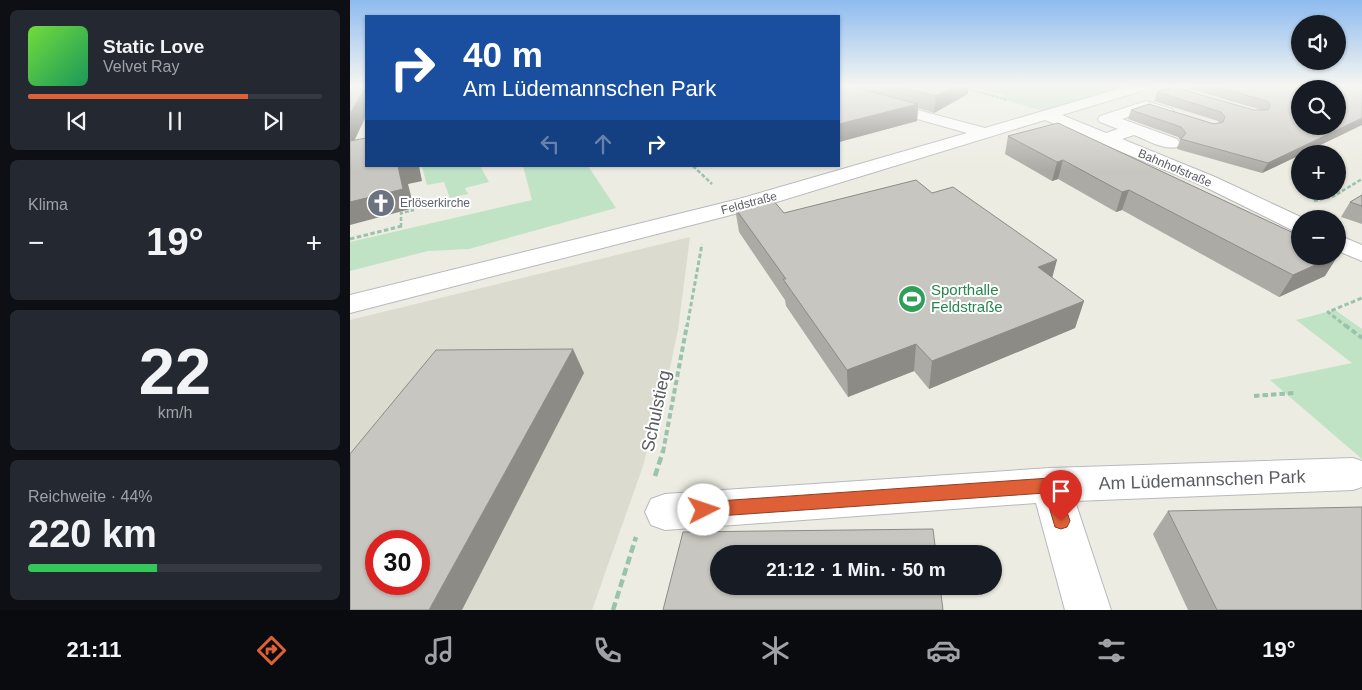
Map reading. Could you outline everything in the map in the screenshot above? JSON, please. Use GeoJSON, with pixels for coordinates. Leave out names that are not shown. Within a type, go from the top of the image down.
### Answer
{"type":"FeatureCollection","features":[{"type":"Feature","properties":{"kind":"street"},"geometry":{"type":"LineString","coordinates":[[918,114],[986,133]]}},
{"type":"Feature","properties":{"kind":"street"},"geometry":{"type":"LineString","coordinates":[[1120,114],[1106,119],[1171,143]]}},
{"type":"Feature","properties":{"kind":"street"},"geometry":{"type":"LineString","coordinates":[[1172,114],[1183,118]]}},
{"type":"Feature","properties":{"kind":"street","name":"Feldstraße"},"geometry":{"type":"LineString","coordinates":[[350,304],[746,204],[1047,115]]}},
{"type":"Feature","properties":{"kind":"street","name":"Bahnhofstraße"},"geometry":{"type":"LineString","coordinates":[[1047,115],[1208,181],[1291,221]]}},
{"type":"Feature","properties":{"kind":"street"},"geometry":{"type":"LineString","coordinates":[[1106,139],[1134,129]]}},
{"type":"Feature","properties":{"kind":"street"},"geometry":{"type":"LineString","coordinates":[[1346,246],[1362,254]]}},
{"type":"Feature","properties":{"kind":"street","name":"Am Lüdemannschen Park"},"geometry":{"type":"LineString","coordinates":[[651,511],[1050,485],[1353,474]]}},
{"type":"Feature","properties":{"kind":"street"},"geometry":{"type":"LineString","coordinates":[[1050,485],[1088,610]]}},
{"type":"Feature","properties":{"kind":"path"},"geometry":{"type":"LineString","coordinates":[[1273,212],[1334,196],[1362,179]]}},
{"type":"Feature","properties":{"kind":"path"},"geometry":{"type":"LineString","coordinates":[[350,239],[402,227],[401,213],[414,210]]}},
{"type":"Feature","properties":{"kind":"path","name":"Schulstieg"},"geometry":{"type":"LineString","coordinates":[[613,610],[651,511],[708,213]]}},
{"type":"Feature","properties":{"kind":"path"},"geometry":{"type":"LineString","coordinates":[[1362,298],[1328,312],[1362,338]]}},
{"type":"Feature","properties":{"kind":"path"},"geometry":{"type":"LineString","coordinates":[[1254,396],[1294,393]]}},
{"type":"Feature","properties":{"kind":"shaded area"},"geometry":{"type":"Polygon","coordinates":[[[690,237],[678,330],[668,377],[642,469],[592,610],[350,610],[350,320],[690,237]]]}},
{"type":"Feature","properties":{"kind":"green space"},"geometry":{"type":"Polygon","coordinates":[[[422,167],[481,167],[489,182],[465,188],[468,194],[450,198],[444,182],[427,185],[422,167]]]}},
{"type":"Feature","properties":{"kind":"green space"},"geometry":{"type":"Polygon","coordinates":[[[523,167],[589,167],[616,208],[469,249],[428,251],[350,271],[350,242],[532,200],[523,167]]]}},
{"type":"Feature","properties":{"kind":"green space"},"geometry":{"type":"Polygon","coordinates":[[[1335,310],[1362,329],[1362,459],[1270,380],[1352,363],[1296,320],[1335,310]]]}},
{"type":"Feature","properties":{"kind":"building"},"geometry":{"type":"Polygon","coordinates":[[[840,114],[877,114],[840,124],[840,114]]]}},
{"type":"Feature","properties":{"kind":"building"},"geometry":{"type":"Polygon","coordinates":[[[1144,114],[1183,114],[1214,124],[1223,122],[1225,117],[1223,114],[1291,114],[1291,135],[1326,135],[1306,145],[1291,145],[1291,152],[1268,163],[1181,139],[1186,133],[1181,127],[1144,114]]]}},
{"type":"Feature","properties":{"kind":"building"},"geometry":{"type":"Polygon","coordinates":[[[1346,114],[1362,114],[1362,118],[1346,126],[1346,114]]]}},
{"type":"Feature","properties":{"kind":"building"},"geometry":{"type":"Polygon","coordinates":[[[1058,123],[1291,232],[1291,265],[1315,265],[1293,275],[1129,190],[1122,192],[1063,160],[1057,162],[1008,136],[1058,123]]]}},
{"type":"Feature","properties":{"kind":"building"},"geometry":{"type":"Polygon","coordinates":[[[365,138],[365,167],[398,167],[403,189],[350,202],[350,141],[365,138]]]}},
{"type":"Feature","properties":{"kind":"building","name":"Sporthalle Feldstraße"},"geometry":{"type":"Polygon","coordinates":[[[916,180],[932,193],[953,187],[1057,260],[1038,267],[1084,301],[932,361],[916,344],[847,370],[783,279],[786,279],[735,208],[772,199],[784,213],[916,180]]]}},
{"type":"Feature","properties":{"kind":"building"},"geometry":{"type":"Polygon","coordinates":[[[1362,195],[1362,206],[1350,202],[1362,195]]]}},
{"type":"Feature","properties":{"kind":"building"},"geometry":{"type":"Polygon","coordinates":[[[573,349],[429,610],[350,610],[350,454],[436,350],[573,349]]]}},
{"type":"Feature","properties":{"kind":"building"},"geometry":{"type":"Polygon","coordinates":[[[1362,507],[1362,610],[1217,610],[1168,511],[1362,507]]]}},
{"type":"Feature","properties":{"kind":"building"},"geometry":{"type":"Polygon","coordinates":[[[933,529],[935,545],[710,545],[710,595],[941,595],[943,610],[663,610],[683,532],[933,529]]]}},
{"type":"Feature","properties":{"kind":"place","name":"Erlöserkirche"},"geometry":{"type":"Point","coordinates":[381,203]}},
{"type":"Feature","properties":{"kind":"place","name":"Sporthalle Feldstraße"},"geometry":{"type":"Point","coordinates":[912,299]}},
{"type":"Feature","properties":{"kind":"route"},"geometry":{"type":"LineString","coordinates":[[704,510],[1050,485],[1061,521]]}}]}
